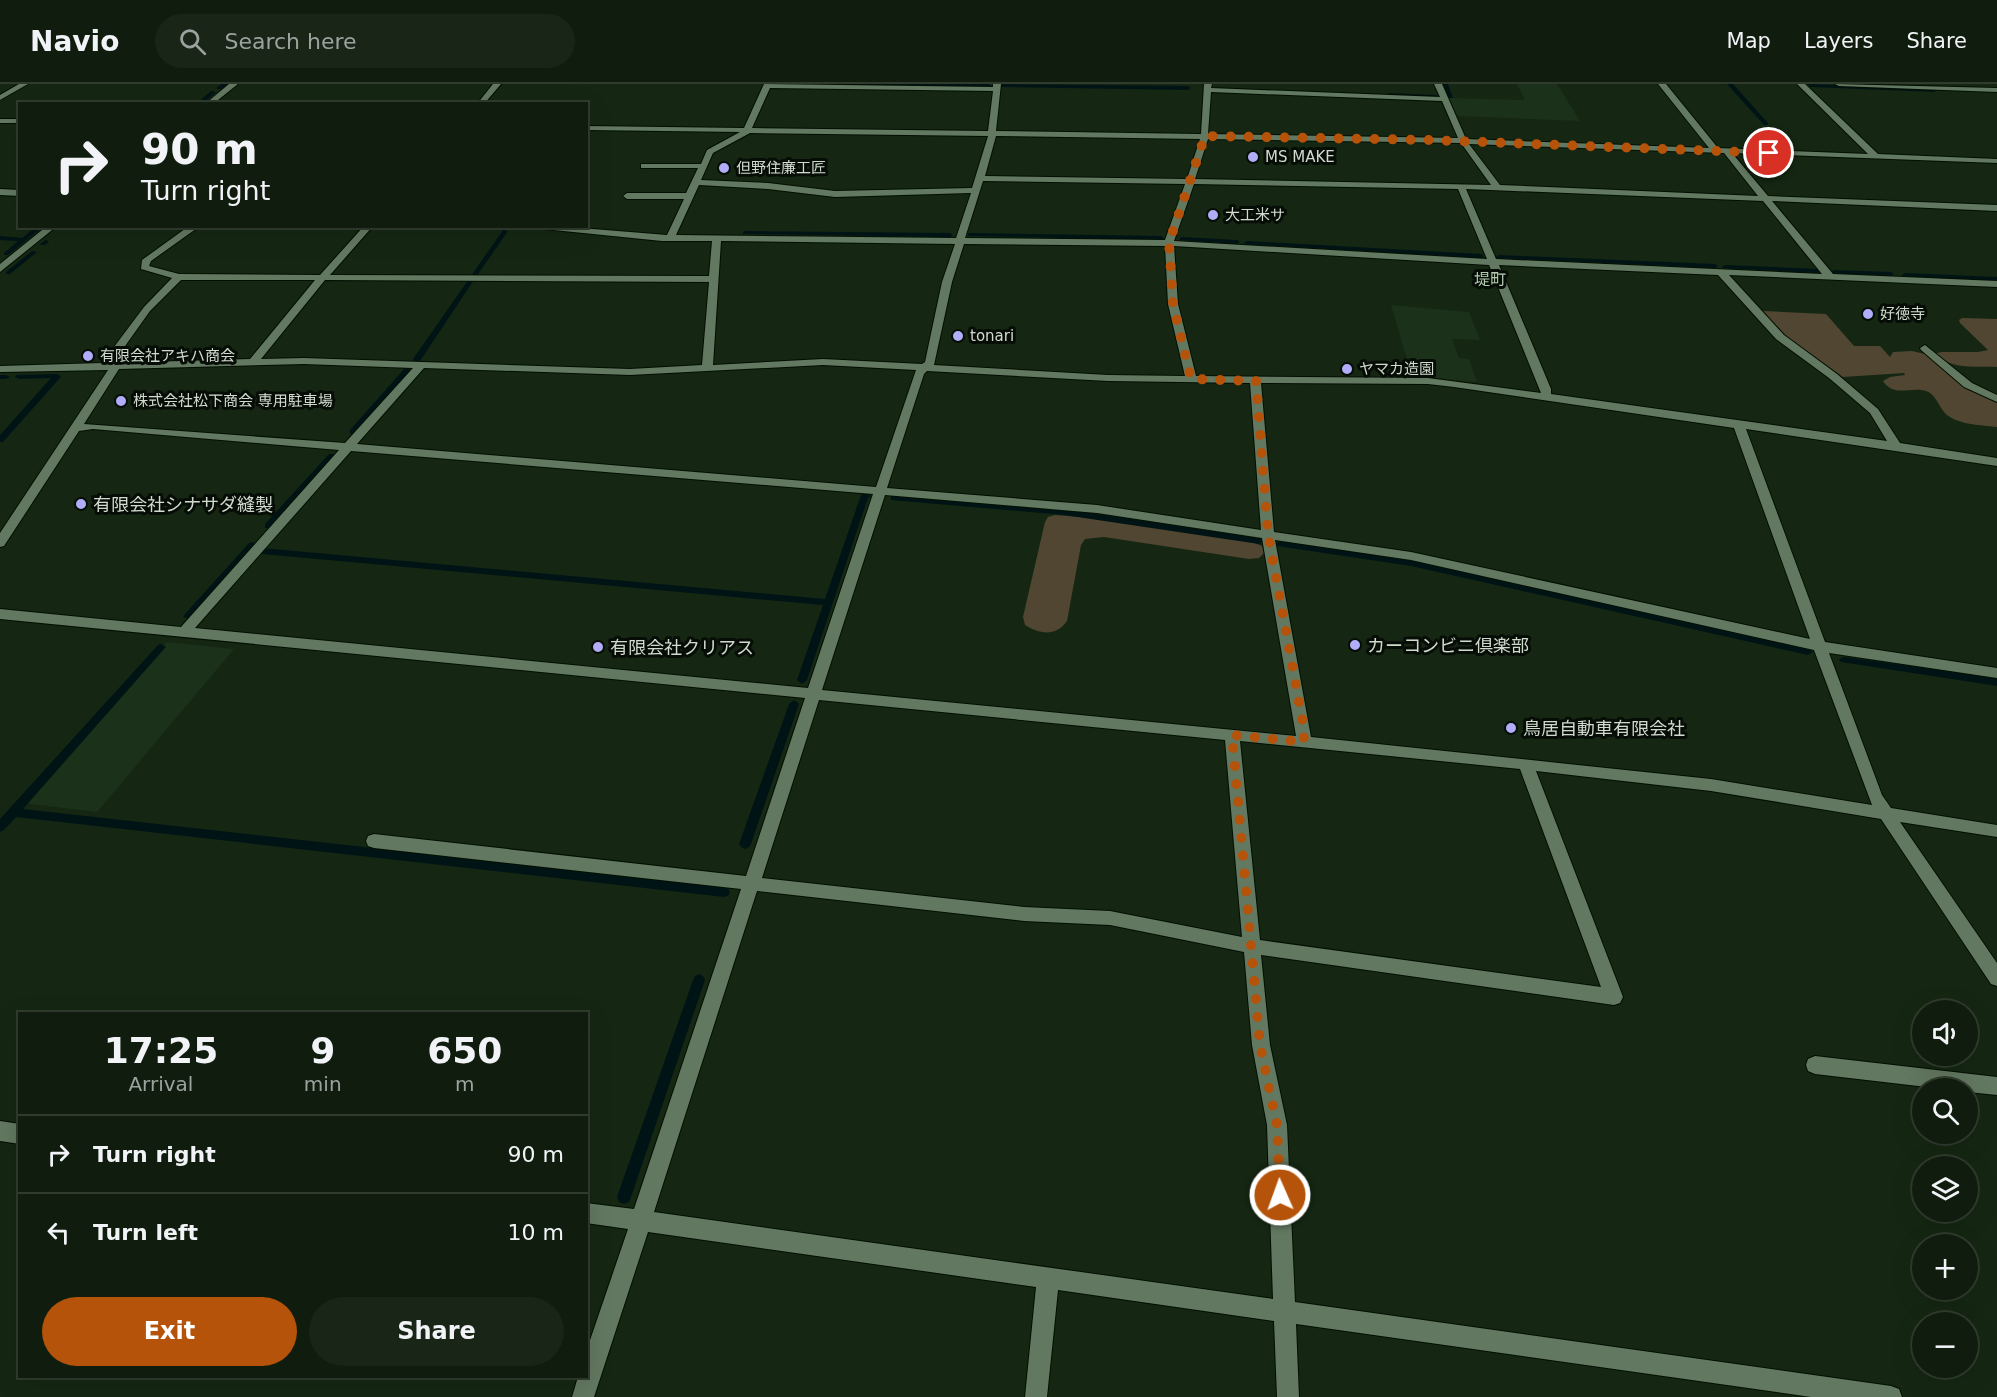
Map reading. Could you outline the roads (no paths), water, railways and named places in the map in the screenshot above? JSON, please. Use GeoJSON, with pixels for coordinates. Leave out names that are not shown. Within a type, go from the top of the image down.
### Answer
{"type":"FeatureCollection","features":[{"type":"Feature","properties":{"kind":"street"},"geometry":{"type":"LineString","coordinates":[[0,98],[24,84]]}},
{"type":"Feature","properties":{"kind":"street"},"geometry":{"type":"LineString","coordinates":[[211,102],[234,84]]}},
{"type":"Feature","properties":{"kind":"street"},"geometry":{"type":"LineString","coordinates":[[482,102],[497,84]]}},
{"type":"Feature","properties":{"kind":"street"},"geometry":{"type":"LineString","coordinates":[[1438,84],[1463,141],[1497,188]]}},
{"type":"Feature","properties":{"kind":"street"},"geometry":{"type":"LineString","coordinates":[[1662,84],[1765,198],[1830,277]]}},
{"type":"Feature","properties":{"kind":"street"},"geometry":{"type":"LineString","coordinates":[[1801,84],[1876,157]]}},
{"type":"Feature","properties":{"kind":"street"},"geometry":{"type":"LineString","coordinates":[[1839,84],[1997,90]]}},
{"type":"Feature","properties":{"kind":"street"},"geometry":{"type":"LineString","coordinates":[[583,1397],[919,373],[930,363],[958,241],[992,134],[997,86],[767,85],[747,130],[710,152],[670,238]]}},
{"type":"Feature","properties":{"kind":"street"},"geometry":{"type":"LineString","coordinates":[[1191,379],[1173,304],[1169,243],[1205,136],[1208,87],[1445,99]]}},
{"type":"Feature","properties":{"kind":"street"},"geometry":{"type":"LineString","coordinates":[[0,121],[18,121]]}},
{"type":"Feature","properties":{"kind":"street"},"geometry":{"type":"LineString","coordinates":[[588,128],[1463,141],[1997,161]]}},
{"type":"Feature","properties":{"kind":"street"},"geometry":{"type":"LineString","coordinates":[[644,166],[704,166]]}},
{"type":"Feature","properties":{"kind":"street"},"geometry":{"type":"LineString","coordinates":[[979,178],[1461,186],[1997,208]]}},
{"type":"Feature","properties":{"kind":"street"},"geometry":{"type":"LineString","coordinates":[[696,182],[768,186],[835,194],[975,190]]}},
{"type":"Feature","properties":{"kind":"street"},"geometry":{"type":"LineString","coordinates":[[1461,186],[1546,389],[1546,397]]}},
{"type":"Feature","properties":{"kind":"street"},"geometry":{"type":"LineString","coordinates":[[0,192],[18,193]]}},
{"type":"Feature","properties":{"kind":"street"},"geometry":{"type":"LineString","coordinates":[[627,196],[690,196]]}},
{"type":"Feature","properties":{"kind":"street"},"geometry":{"type":"LineString","coordinates":[[0,269],[51,228]]}},
{"type":"Feature","properties":{"kind":"street"},"geometry":{"type":"LineString","coordinates":[[193,228],[147,260],[144,267],[178,277],[712,279]]}},
{"type":"Feature","properties":{"kind":"street"},"geometry":{"type":"LineString","coordinates":[[254,362],[323,277],[367,228]]}},
{"type":"Feature","properties":{"kind":"street"},"geometry":{"type":"LineString","coordinates":[[543,228],[670,238],[1169,243],[1493,262],[1997,284]]}},
{"type":"Feature","properties":{"kind":"street"},"geometry":{"type":"LineString","coordinates":[[707,369],[712,279],[717,238]]}},
{"type":"Feature","properties":{"kind":"street"},"geometry":{"type":"LineString","coordinates":[[1721,272],[1780,337],[1833,376],[1874,411],[1895,445]]}},
{"type":"Feature","properties":{"kind":"street"},"geometry":{"type":"LineString","coordinates":[[0,543],[75,428],[109,367],[147,309],[178,277]]}},
{"type":"Feature","properties":{"kind":"street"},"geometry":{"type":"LineString","coordinates":[[1925,348],[1968,385],[1997,399]]}},
{"type":"Feature","properties":{"kind":"street"},"geometry":{"type":"LineString","coordinates":[[0,369],[327,361],[630,372],[813,362],[1048,375],[1256,381],[1428,381],[1895,445],[1997,462]]}},
{"type":"Feature","properties":{"kind":"street"},"geometry":{"type":"LineString","coordinates":[[184,632],[421,365]]}},
{"type":"Feature","properties":{"kind":"street"},"geometry":{"type":"LineString","coordinates":[[1256,381],[1268,534],[1303,724],[1304,742]]}},
{"type":"Feature","properties":{"kind":"street"},"geometry":{"type":"LineString","coordinates":[[1739,425],[1875,796],[1997,978]]}},
{"type":"Feature","properties":{"kind":"street"},"geometry":{"type":"LineString","coordinates":[[75,428],[93,426],[1076,506],[1411,556],[1820,646],[1997,673]]}},
{"type":"Feature","properties":{"kind":"street"},"geometry":{"type":"LineString","coordinates":[[0,614],[1527,764],[1699,784],[1997,831]]}},
{"type":"Feature","properties":{"kind":"street"},"geometry":{"type":"LineString","coordinates":[[1232,735],[1260,1045],[1277,1125],[1288,1397]]}},
{"type":"Feature","properties":{"kind":"street"},"geometry":{"type":"LineString","coordinates":[[374,841],[1024,914],[1110,918],[1251,946],[1614,998],[1530,779],[1527,764]]}},
{"type":"Feature","properties":{"kind":"street"},"geometry":{"type":"LineString","coordinates":[[1815,1065],[1997,1086]]}},
{"type":"Feature","properties":{"kind":"street"},"geometry":{"type":"LineString","coordinates":[[0,1131],[18,1134]]}},
{"type":"Feature","properties":{"kind":"street"},"geometry":{"type":"LineString","coordinates":[[588,1213],[1891,1397]]}},
{"type":"Feature","properties":{"kind":"street"},"geometry":{"type":"LineString","coordinates":[[1036,1397],[1048,1279]]}},
{"type":"Feature","properties":{"kind":"waterway"},"geometry":{"type":"LineString","coordinates":[[219,88],[225,84]]}},
{"type":"Feature","properties":{"kind":"waterway"},"geometry":{"type":"LineString","coordinates":[[791,84],[989,86]]}},
{"type":"Feature","properties":{"kind":"waterway"},"geometry":{"type":"LineString","coordinates":[[1445,84],[1451,97],[1449,97]]}},
{"type":"Feature","properties":{"kind":"waterway"},"geometry":{"type":"LineString","coordinates":[[1730,84],[1766,124]]}},
{"type":"Feature","properties":{"kind":"waterway"},"geometry":{"type":"LineString","coordinates":[[1810,85],[1934,90]]}},
{"type":"Feature","properties":{"kind":"waterway"},"geometry":{"type":"LineString","coordinates":[[1001,86],[1188,88]]}},
{"type":"Feature","properties":{"kind":"waterway"},"geometry":{"type":"LineString","coordinates":[[200,102],[213,92]]}},
{"type":"Feature","properties":{"kind":"waterway"},"geometry":{"type":"LineString","coordinates":[[1389,95],[1436,97]]}},
{"type":"Feature","properties":{"kind":"waterway"},"geometry":{"type":"LineString","coordinates":[[24,240],[38,228]]}},
{"type":"Feature","properties":{"kind":"waterway"},"geometry":{"type":"LineString","coordinates":[[474,276],[505,231]]}},
{"type":"Feature","properties":{"kind":"waterway"},"geometry":{"type":"LineString","coordinates":[[745,233],[950,235]]}},
{"type":"Feature","properties":{"kind":"waterway"},"geometry":{"type":"LineString","coordinates":[[970,235],[1161,238]]}},
{"type":"Feature","properties":{"kind":"waterway"},"geometry":{"type":"LineString","coordinates":[[0,238],[24,240]]}},
{"type":"Feature","properties":{"kind":"waterway"},"geometry":{"type":"LineString","coordinates":[[1182,239],[1237,242]]}},
{"type":"Feature","properties":{"kind":"waterway"},"geometry":{"type":"LineString","coordinates":[[6,254],[24,240]]}},
{"type":"Feature","properties":{"kind":"waterway"},"geometry":{"type":"LineString","coordinates":[[1247,243],[1481,256]]}},
{"type":"Feature","properties":{"kind":"waterway"},"geometry":{"type":"LineString","coordinates":[[8,273],[34,252]]}},
{"type":"Feature","properties":{"kind":"waterway"},"geometry":{"type":"LineString","coordinates":[[1499,257],[1715,266]]}},
{"type":"Feature","properties":{"kind":"waterway"},"geometry":{"type":"LineString","coordinates":[[1725,267],[1818,271]]}},
{"type":"Feature","properties":{"kind":"waterway"},"geometry":{"type":"LineString","coordinates":[[1834,272],[1891,274]]}},
{"type":"Feature","properties":{"kind":"waterway"},"geometry":{"type":"LineString","coordinates":[[1905,275],[1997,279]]}},
{"type":"Feature","properties":{"kind":"waterway"},"geometry":{"type":"LineString","coordinates":[[417,359],[471,280]]}},
{"type":"Feature","properties":{"kind":"waterway"},"geometry":{"type":"LineString","coordinates":[[353,432],[408,370]]}},
{"type":"Feature","properties":{"kind":"waterway"},"geometry":{"type":"LineString","coordinates":[[0,440],[57,376],[19,377]]}},
{"type":"Feature","properties":{"kind":"waterway"},"geometry":{"type":"LineString","coordinates":[[0,377],[6,377]]}},
{"type":"Feature","properties":{"kind":"waterway"},"geometry":{"type":"LineString","coordinates":[[268,526],[332,456]]}},
{"type":"Feature","properties":{"kind":"waterway"},"geometry":{"type":"LineString","coordinates":[[829,602],[865,495],[867,496]]}},
{"type":"Feature","properties":{"kind":"waterway"},"geometry":{"type":"LineString","coordinates":[[894,498],[1064,512],[1259,541]]}},
{"type":"Feature","properties":{"kind":"waterway"},"geometry":{"type":"LineString","coordinates":[[1280,544],[1411,563],[1808,652]]}},
{"type":"Feature","properties":{"kind":"waterway"},"geometry":{"type":"LineString","coordinates":[[188,616],[252,545]]}},
{"type":"Feature","properties":{"kind":"waterway"},"geometry":{"type":"LineString","coordinates":[[262,551],[829,602]]}},
{"type":"Feature","properties":{"kind":"waterway"},"geometry":{"type":"LineString","coordinates":[[802,680],[829,602]]}},
{"type":"Feature","properties":{"kind":"waterway"},"geometry":{"type":"LineString","coordinates":[[13,812],[161,647]]}},
{"type":"Feature","properties":{"kind":"waterway"},"geometry":{"type":"LineString","coordinates":[[1844,660],[1997,682]]}},
{"type":"Feature","properties":{"kind":"waterway"},"geometry":{"type":"LineString","coordinates":[[745,844],[794,704]]}},
{"type":"Feature","properties":{"kind":"waterway"},"geometry":{"type":"LineString","coordinates":[[0,827],[13,812]]}},
{"type":"Feature","properties":{"kind":"waterway"},"geometry":{"type":"LineString","coordinates":[[13,812],[724,892]]}},
{"type":"Feature","properties":{"kind":"waterway"},"geometry":{"type":"LineString","coordinates":[[624,1197],[699,980]]}},
{"type":"Feature","properties":{"kind":"place","name":"MS MAKE"},"geometry":{"type":"Point","coordinates":[1253,157]}},
{"type":"Feature","properties":{"kind":"place","name":"但野住廉工匠"},"geometry":{"type":"Point","coordinates":[724,168]}},
{"type":"Feature","properties":{"kind":"place","name":"大工米サ"},"geometry":{"type":"Point","coordinates":[1213,215]}},
{"type":"Feature","properties":{"kind":"place","name":"好徳寺"},"geometry":{"type":"Point","coordinates":[1868,314]}},
{"type":"Feature","properties":{"kind":"place","name":"tonari"},"geometry":{"type":"Point","coordinates":[958,336]}},
{"type":"Feature","properties":{"kind":"place","name":"有限会社アキハ商会"},"geometry":{"type":"Point","coordinates":[88,356]}},
{"type":"Feature","properties":{"kind":"place","name":"ヤマカ造園"},"geometry":{"type":"Point","coordinates":[1347,369]}},
{"type":"Feature","properties":{"kind":"place","name":"株式会社松下商会 専用駐車場"},"geometry":{"type":"Point","coordinates":[121,401]}},
{"type":"Feature","properties":{"kind":"place","name":"有限会社シナサダ縫製"},"geometry":{"type":"Point","coordinates":[81,504]}},
{"type":"Feature","properties":{"kind":"place","name":"カーコンビニ倶楽部"},"geometry":{"type":"Point","coordinates":[1355,645]}},
{"type":"Feature","properties":{"kind":"place","name":"有限会社クリアス"},"geometry":{"type":"Point","coordinates":[598,647]}},
{"type":"Feature","properties":{"kind":"place","name":"鳥居自動車有限会社"},"geometry":{"type":"Point","coordinates":[1511,728]}},
{"type":"Feature","properties":{"kind":"district","name":"堤町"},"geometry":{"type":"Point","coordinates":[1490,279]}}]}
